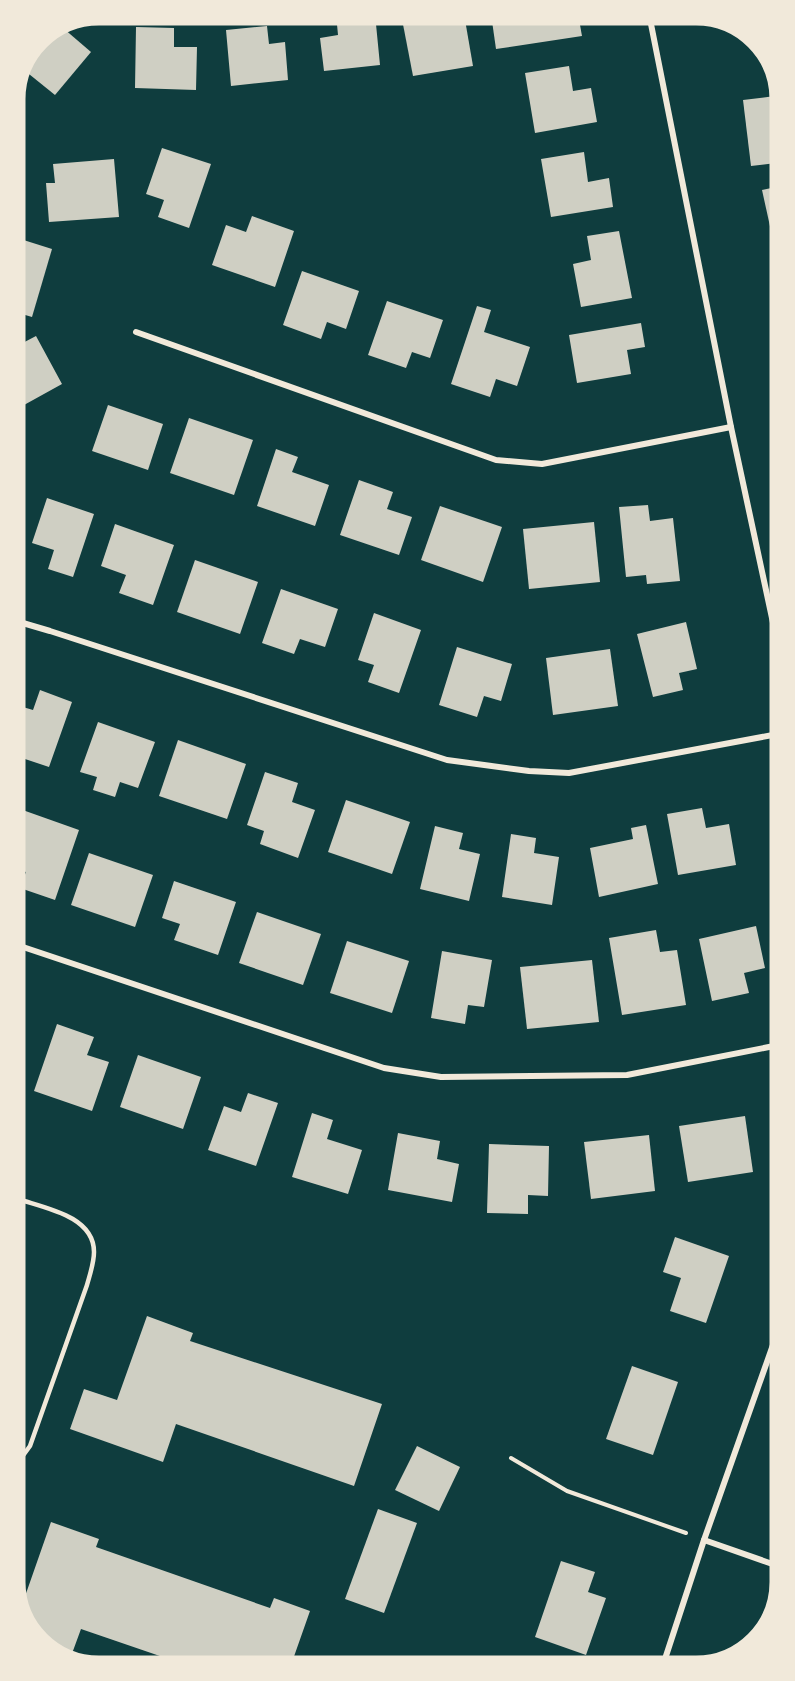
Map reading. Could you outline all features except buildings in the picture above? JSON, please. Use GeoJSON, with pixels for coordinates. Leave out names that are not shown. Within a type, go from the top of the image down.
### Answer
{"type":"FeatureCollection","features":[{"type":"Feature","properties":{"kind":"street"},"geometry":{"type":"LineString","coordinates":[[651,24],[731,427],[771,613]]}},
{"type":"Feature","properties":{"kind":"street"},"geometry":{"type":"LineString","coordinates":[[136,332],[496,460],[542,464],[731,427]]}},
{"type":"Feature","properties":{"kind":"street"},"geometry":{"type":"LineString","coordinates":[[24,623],[447,760],[529,771],[569,773],[771,735]]}},
{"type":"Feature","properties":{"kind":"street"},"geometry":{"type":"LineString","coordinates":[[24,947],[384,1068],[441,1077],[627,1075],[771,1047]]}},
{"type":"Feature","properties":{"kind":"street"},"geometry":{"type":"LineString","coordinates":[[666,1657],[771,1350]]}},
{"type":"Feature","properties":{"kind":"street"},"geometry":{"type":"LineString","coordinates":[[704,1540],[771,1563]]}},
{"type":"Feature","properties":{"kind":"lane"},"geometry":{"type":"LineString","coordinates":[[24,1201],[69,1216],[91,1237],[94,1250],[93,1266],[87,1285],[30,1446],[24,1454]]}},
{"type":"Feature","properties":{"kind":"path"},"geometry":{"type":"LineString","coordinates":[[511,1458],[567,1491],[686,1533]]}}]}
